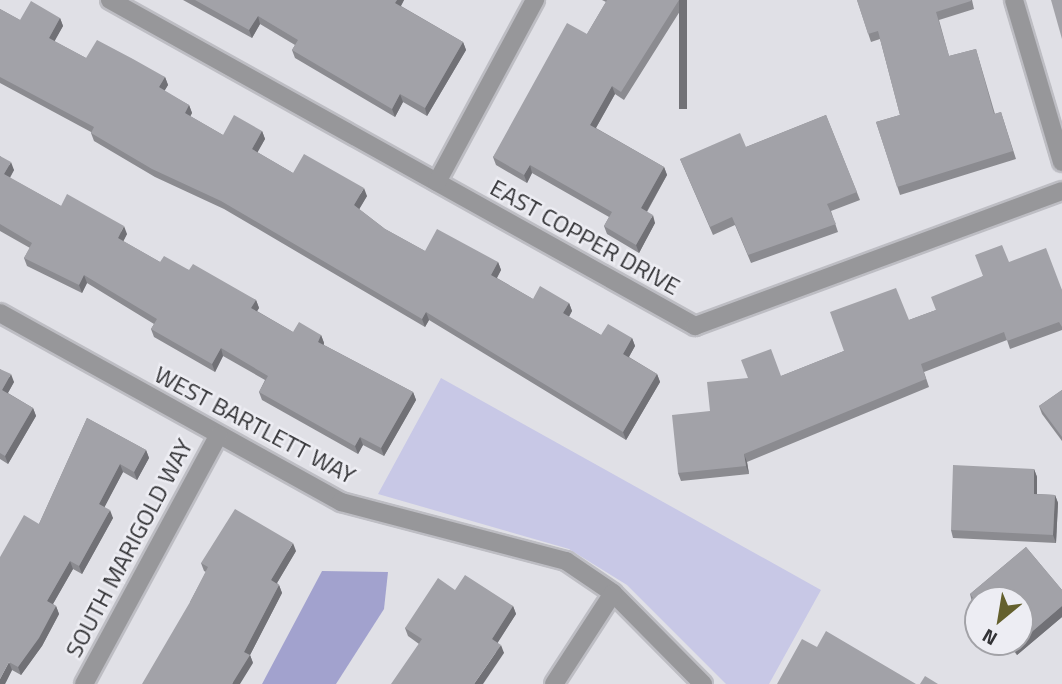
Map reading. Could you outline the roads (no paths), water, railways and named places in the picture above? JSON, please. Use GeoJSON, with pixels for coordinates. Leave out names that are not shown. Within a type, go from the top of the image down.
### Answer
{"type":"FeatureCollection","features":[{"type":"Feature","properties":{"kind":"street","name":"EAST COPPER DRIVE"},"geometry":{"type":"LineString","coordinates":[[110,0],[695,326],[1062,191]]}},
{"type":"Feature","properties":{"kind":"street"},"geometry":{"type":"LineString","coordinates":[[437,182],[535,0]]}},
{"type":"Feature","properties":{"kind":"street"},"geometry":{"type":"LineString","coordinates":[[1014,0],[1062,162]]}},
{"type":"Feature","properties":{"kind":"street","name":"WEST BARTLETT WAY"},"geometry":{"type":"LineString","coordinates":[[0,313],[341,502],[566,561],[613,593],[704,684]]}},
{"type":"Feature","properties":{"kind":"street","name":"SOUTH MARIGOLD WAY"},"geometry":{"type":"LineString","coordinates":[[84,684],[218,436]]}},
{"type":"Feature","properties":{"kind":"street"},"geometry":{"type":"LineString","coordinates":[[554,684],[613,593]]}}]}
